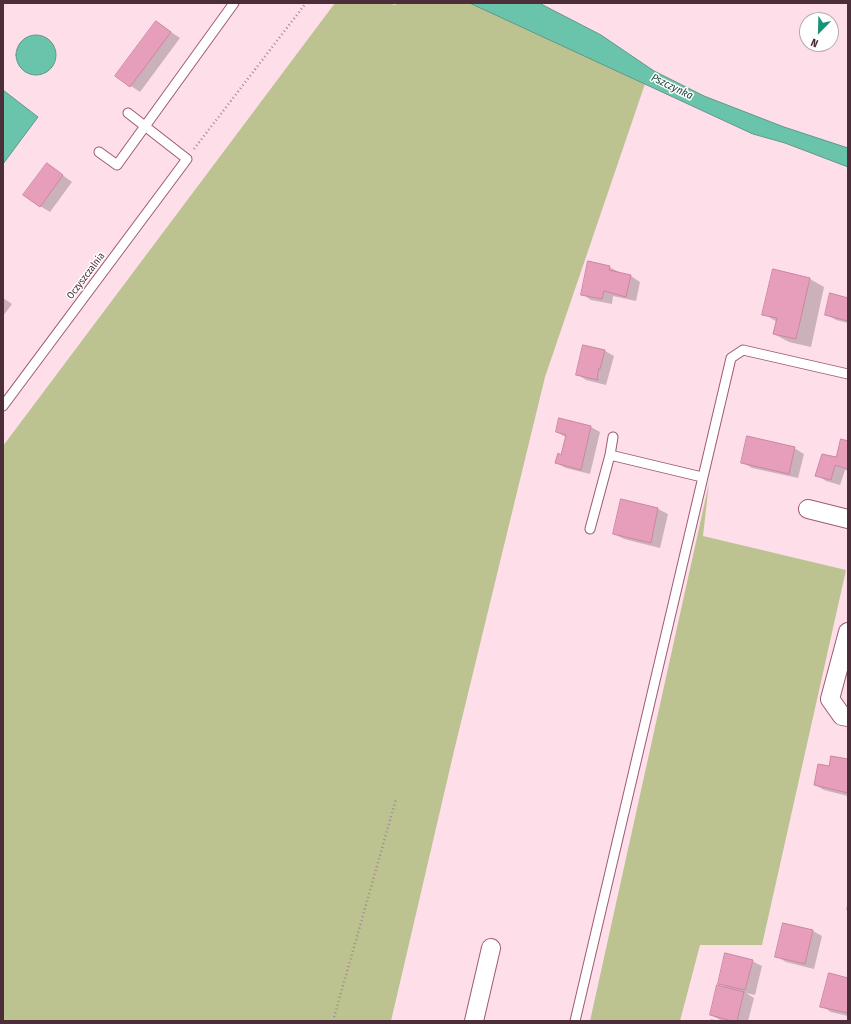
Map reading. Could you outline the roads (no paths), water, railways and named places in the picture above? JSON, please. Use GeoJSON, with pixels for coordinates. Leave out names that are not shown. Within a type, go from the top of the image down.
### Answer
{"type":"FeatureCollection","features":[{"type":"Feature","properties":{"kind":"street"},"geometry":{"type":"LineString","coordinates":[[808,509],[848,519]]}},
{"type":"Feature","properties":{"kind":"street"},"geometry":{"type":"LineString","coordinates":[[848,632],[830,699],[842,716],[848,717]]}},
{"type":"Feature","properties":{"kind":"street"},"geometry":{"type":"LineString","coordinates":[[474,1021],[490,948]]}},
{"type":"Feature","properties":{"kind":"lane"},"geometry":{"type":"LineString","coordinates":[[99,152],[117,165],[234,3]]}},
{"type":"Feature","properties":{"kind":"lane"},"geometry":{"type":"LineString","coordinates":[[128,113],[146,126]]}},
{"type":"Feature","properties":{"kind":"lane","name":"Oczyszczalnia"},"geometry":{"type":"LineString","coordinates":[[3,406],[187,159],[146,126]]}},
{"type":"Feature","properties":{"kind":"lane"},"geometry":{"type":"LineString","coordinates":[[575,1021],[730,358],[743,350],[848,374]]}},
{"type":"Feature","properties":{"kind":"lane"},"geometry":{"type":"LineString","coordinates":[[590,529],[610,455],[613,437]]}},
{"type":"Feature","properties":{"kind":"lane"},"geometry":{"type":"LineString","coordinates":[[610,455],[702,477]]}},
{"type":"Feature","properties":{"kind":"water","name":"Pszczynka"},"geometry":{"type":"Polygon","coordinates":[[[470,3],[539,3],[601,35],[654,71],[704,96],[784,127],[848,148],[848,167],[785,143],[753,134],[470,3]]]}},
{"type":"Feature","properties":{"kind":"water"},"geometry":{"type":"Polygon","coordinates":[[[40,35],[47,38],[53,44],[56,55],[55,63],[47,72],[40,75],[32,75],[25,72],[17,63],[16,51],[19,44],[28,36],[40,35]]]}},
{"type":"Feature","properties":{"kind":"water"},"geometry":{"type":"Polygon","coordinates":[[[3,90],[38,117],[3,164],[3,90]]]}}]}
